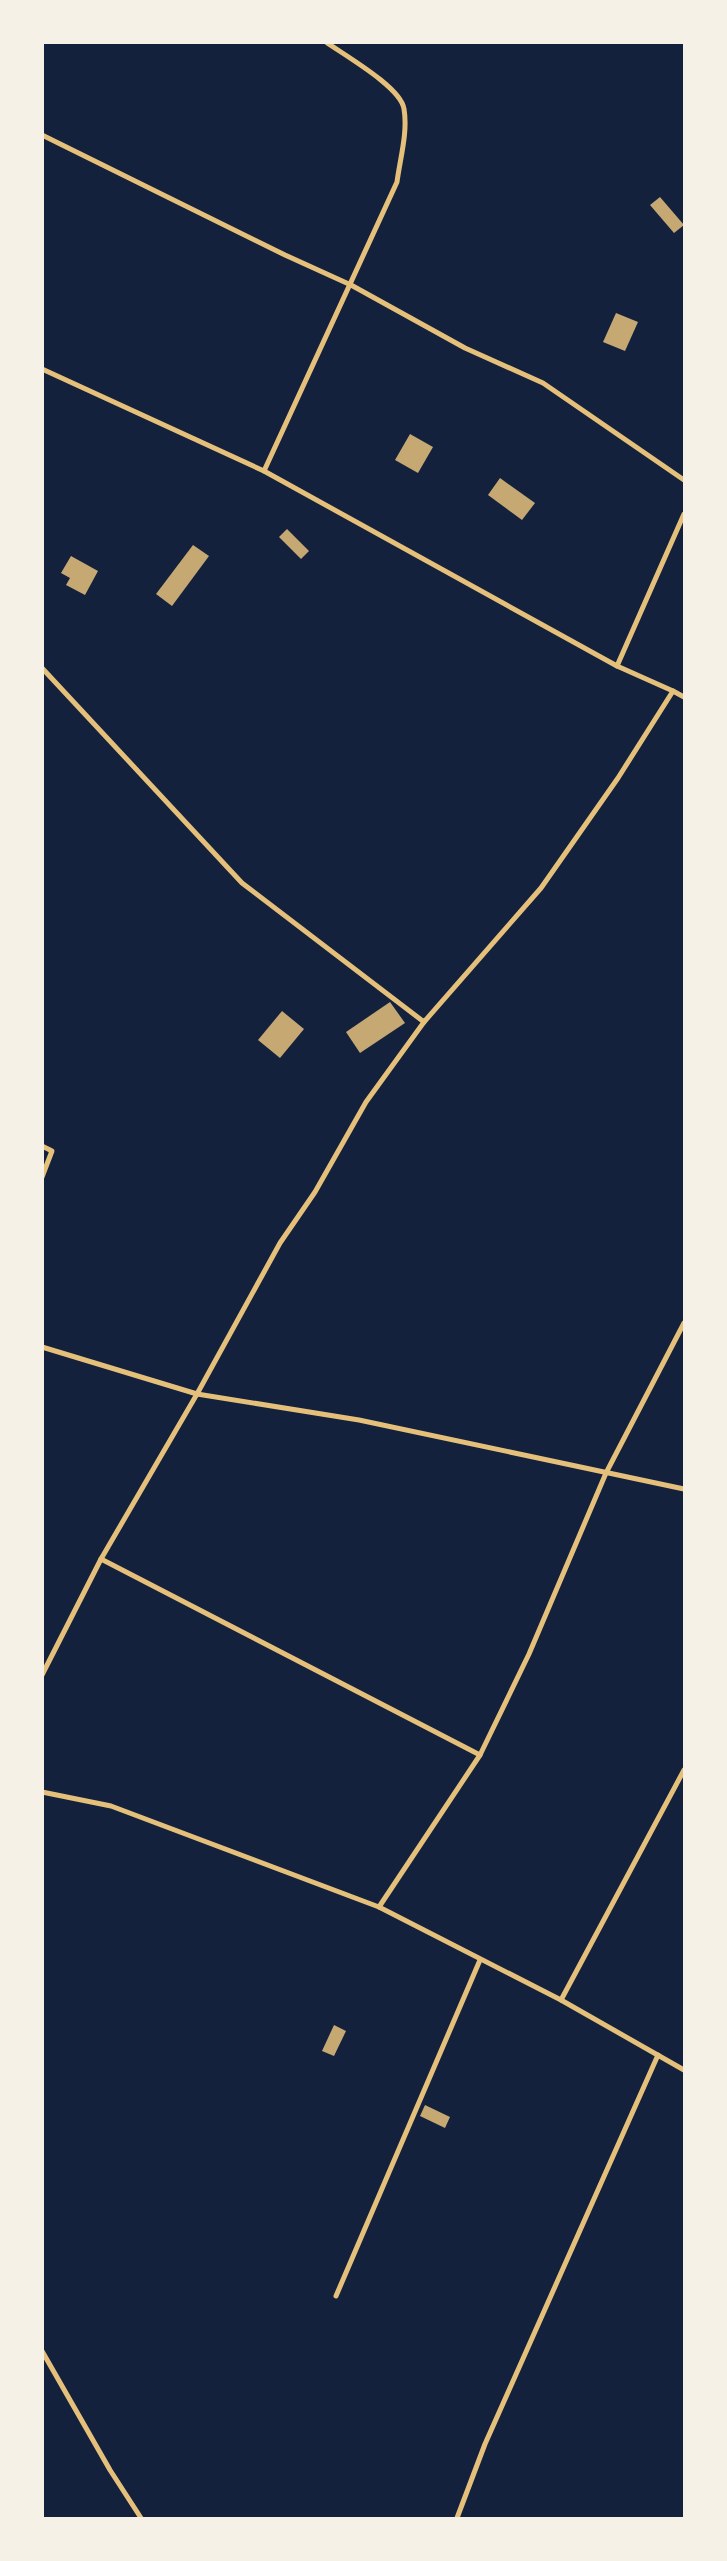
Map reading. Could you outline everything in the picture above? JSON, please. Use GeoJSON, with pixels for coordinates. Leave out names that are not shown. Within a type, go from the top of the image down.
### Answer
{"type":"FeatureCollection","features":[{"type":"Feature","properties":{"kind":"street"},"geometry":{"type":"LineString","coordinates":[[264,471],[397,182],[403,140],[404,107],[394,90],[326,42]]}},
{"type":"Feature","properties":{"kind":"street"},"geometry":{"type":"LineString","coordinates":[[42,135],[285,255],[351,285],[465,348],[543,383],[684,480]]}},
{"type":"Feature","properties":{"kind":"street"},"geometry":{"type":"LineString","coordinates":[[42,370],[264,471],[616,666],[684,697]]}},
{"type":"Feature","properties":{"kind":"street"},"geometry":{"type":"LineString","coordinates":[[616,666],[684,514]]}},
{"type":"Feature","properties":{"kind":"street"},"geometry":{"type":"LineString","coordinates":[[42,668],[242,883],[424,1022]]}},
{"type":"Feature","properties":{"kind":"street"},"geometry":{"type":"LineString","coordinates":[[42,1675],[101,1558],[197,1394],[280,1244],[315,1192],[366,1102],[424,1022],[541,888],[618,778],[673,691]]}},
{"type":"Feature","properties":{"kind":"street"},"geometry":{"type":"LineString","coordinates":[[42,1146],[52,1151],[42,1177]]}},
{"type":"Feature","properties":{"kind":"street"},"geometry":{"type":"LineString","coordinates":[[379,1907],[480,1755],[529,1654],[606,1473],[684,1323]]}},
{"type":"Feature","properties":{"kind":"street"},"geometry":{"type":"LineString","coordinates":[[42,1347],[197,1394],[359,1420],[684,1489]]}},
{"type":"Feature","properties":{"kind":"street"},"geometry":{"type":"LineString","coordinates":[[101,1558],[480,1755]]}},
{"type":"Feature","properties":{"kind":"street"},"geometry":{"type":"LineString","coordinates":[[560,2000],[684,1770]]}},
{"type":"Feature","properties":{"kind":"street"},"geometry":{"type":"LineString","coordinates":[[42,1792],[111,1806],[379,1907],[560,2000],[684,2070]]}},
{"type":"Feature","properties":{"kind":"street"},"geometry":{"type":"LineString","coordinates":[[336,2296],[480,1960]]}},
{"type":"Feature","properties":{"kind":"street"},"geometry":{"type":"LineString","coordinates":[[457,2518],[486,2444],[658,2055]]}},
{"type":"Feature","properties":{"kind":"street"},"geometry":{"type":"LineString","coordinates":[[42,2351],[110,2470],[141,2518]]}},
{"type":"Feature","properties":{"kind":"building"},"geometry":{"type":"Polygon","coordinates":[[[660,197],[684,225],[674,233],[650,205],[660,197]]]}},
{"type":"Feature","properties":{"kind":"building"},"geometry":{"type":"Polygon","coordinates":[[[616,313],[638,322],[625,351],[603,342],[616,313]]]}},
{"type":"Feature","properties":{"kind":"building"},"geometry":{"type":"Polygon","coordinates":[[[410,434],[433,447],[418,473],[395,460],[410,434]]]}},
{"type":"Feature","properties":{"kind":"building"},"geometry":{"type":"Polygon","coordinates":[[[500,478],[535,503],[522,520],[488,495],[500,478]]]}},
{"type":"Feature","properties":{"kind":"building"},"geometry":{"type":"Polygon","coordinates":[[[287,529],[309,551],[301,559],[279,537],[287,529]]]}},
{"type":"Feature","properties":{"kind":"building"},"geometry":{"type":"Polygon","coordinates":[[[193,545],[209,556],[172,606],[156,594],[193,545]]]}},
{"type":"Feature","properties":{"kind":"building"},"geometry":{"type":"Polygon","coordinates":[[[71,556],[98,571],[85,595],[66,585],[70,578],[61,573],[71,556]]]}},
{"type":"Feature","properties":{"kind":"building"},"geometry":{"type":"Polygon","coordinates":[[[390,1002],[405,1023],[360,1053],[346,1032],[390,1002]]]}},
{"type":"Feature","properties":{"kind":"building"},"geometry":{"type":"Polygon","coordinates":[[[282,1011],[304,1029],[280,1058],[258,1040],[282,1011]]]}},
{"type":"Feature","properties":{"kind":"building"},"geometry":{"type":"Polygon","coordinates":[[[334,2025],[346,2031],[334,2056],[322,2051],[334,2025]]]}},
{"type":"Feature","properties":{"kind":"building"},"geometry":{"type":"Polygon","coordinates":[[[425,2105],[450,2117],[445,2128],[420,2116],[425,2105]]]}}]}
